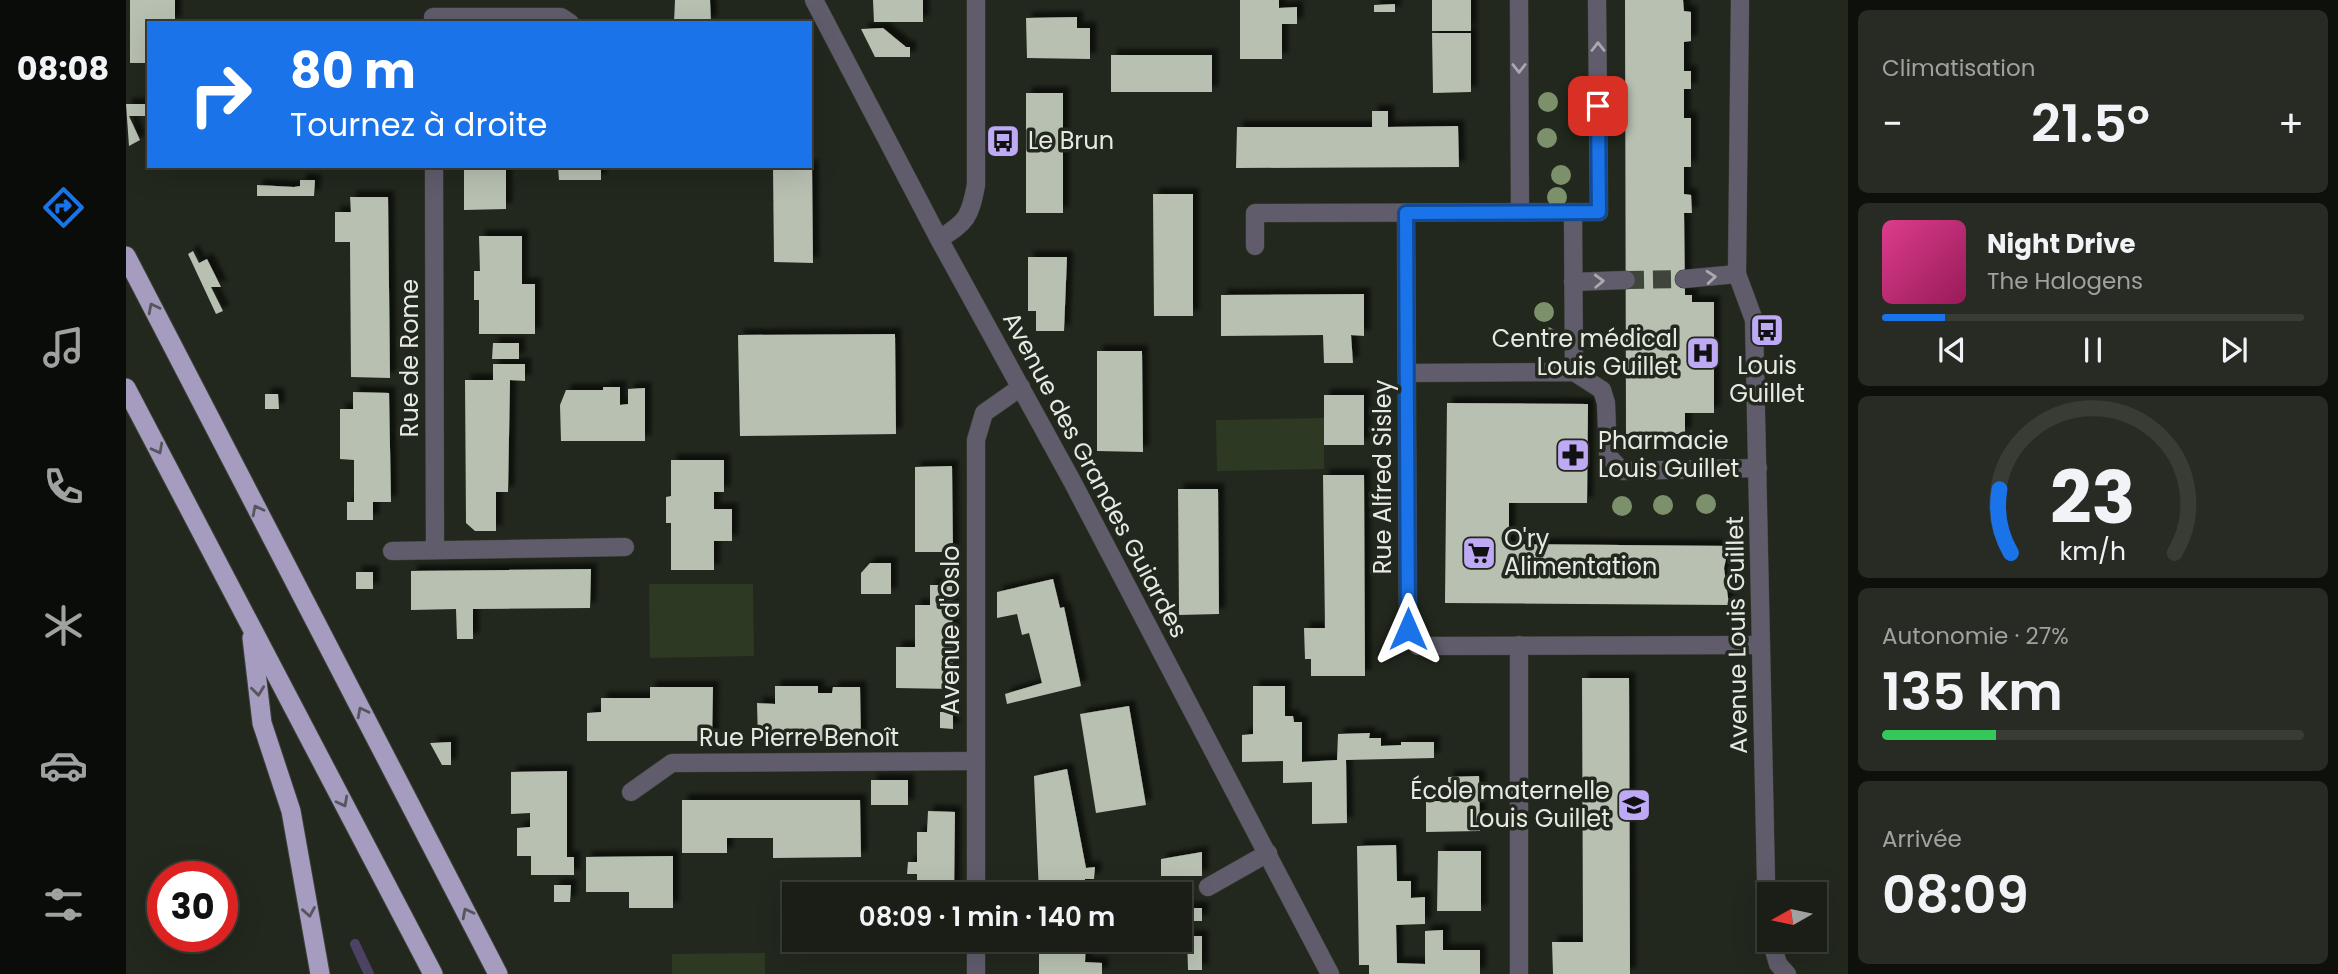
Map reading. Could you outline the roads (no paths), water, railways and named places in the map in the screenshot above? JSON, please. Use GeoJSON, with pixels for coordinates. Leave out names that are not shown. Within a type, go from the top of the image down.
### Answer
{"type":"FeatureCollection","features":[{"type":"Feature","properties":{"kind":"highway"},"geometry":{"type":"LineString","coordinates":[[126,256],[498,974]]}},
{"type":"Feature","properties":{"kind":"highway"},"geometry":{"type":"LineString","coordinates":[[126,388],[433,974]]}},
{"type":"Feature","properties":{"kind":"highway"},"geometry":{"type":"LineString","coordinates":[[250,623],[262,723],[291,811],[320,974]]}},
{"type":"Feature","properties":{"kind":"street","name":"Avenue des Grandes Guiardes"},"geometry":{"type":"LineString","coordinates":[[814,0],[1331,974]]}},
{"type":"Feature","properties":{"kind":"street"},"geometry":{"type":"LineString","coordinates":[[939,239],[964,223],[976,185],[976,0]]}},
{"type":"Feature","properties":{"kind":"street"},"geometry":{"type":"LineString","coordinates":[[1519,0],[1520,212]]}},
{"type":"Feature","properties":{"kind":"street"},"geometry":{"type":"LineString","coordinates":[[1255,246],[1255,213],[1599,212],[1597,0]]}},
{"type":"Feature","properties":{"kind":"street","name":"Avenue Louis Guillet"},"geometry":{"type":"LineString","coordinates":[[1740,0],[1737,274],[1754,320],[1768,882]]}},
{"type":"Feature","properties":{"kind":"street"},"geometry":{"type":"LineString","coordinates":[[433,13],[561,17],[567,21]]}},
{"type":"Feature","properties":{"kind":"street","name":"Rue de Rome"},"geometry":{"type":"LineString","coordinates":[[433,168],[435,550]]}},
{"type":"Feature","properties":{"kind":"street"},"geometry":{"type":"LineString","coordinates":[[1573,212],[1574,372]]}},
{"type":"Feature","properties":{"kind":"street","name":"Rue Alfred Sisley"},"geometry":{"type":"LineString","coordinates":[[1406,213],[1408,629],[1418,646],[1762,645]]}},
{"type":"Feature","properties":{"kind":"street"},"geometry":{"type":"LineString","coordinates":[[1684,279],[1737,274]]}},
{"type":"Feature","properties":{"kind":"street"},"geometry":{"type":"LineString","coordinates":[[1573,282],[1626,280]]}},
{"type":"Feature","properties":{"kind":"street"},"geometry":{"type":"LineString","coordinates":[[1407,373],[1574,372],[1602,390],[1606,403],[1608,456],[1622,471],[1758,468]]}},
{"type":"Feature","properties":{"kind":"street","name":"Avenue d'Oslo"},"geometry":{"type":"LineString","coordinates":[[976,882],[976,440],[984,414],[1021,387]]}},
{"type":"Feature","properties":{"kind":"street"},"geometry":{"type":"LineString","coordinates":[[393,551],[625,547]]}},
{"type":"Feature","properties":{"kind":"street"},"geometry":{"type":"LineString","coordinates":[[1519,645],[1519,974]]}},
{"type":"Feature","properties":{"kind":"street","name":"Rue Pierre Benoît"},"geometry":{"type":"LineString","coordinates":[[631,792],[672,764],[976,761]]}},
{"type":"Feature","properties":{"kind":"street"},"geometry":{"type":"LineString","coordinates":[[1208,887],[1268,853]]}},
{"type":"Feature","properties":{"kind":"street"},"geometry":{"type":"LineString","coordinates":[[976,952],[976,974]]}},
{"type":"Feature","properties":{"kind":"street","name":"Avenue Louis Guillet"},"geometry":{"type":"LineString","coordinates":[[1774,952],[1778,964],[1787,974]]}},
{"type":"Feature","properties":{"kind":"waterway"},"geometry":{"type":"LineString","coordinates":[[355,944],[369,974]]}},
{"type":"Feature","properties":{"kind":"tunnel"},"geometry":{"type":"LineString","coordinates":[[1626,280],[1684,279]]}},
{"type":"Feature","properties":{"kind":"place","name":"Le Brun"},"geometry":{"type":"Point","coordinates":[1003,141]}},
{"type":"Feature","properties":{"kind":"place","name":"Louis Guillet"},"geometry":{"type":"Point","coordinates":[1767,330]}},
{"type":"Feature","properties":{"kind":"place","name":"Centre médical Louis Guillet"},"geometry":{"type":"Point","coordinates":[1703,353]}},
{"type":"Feature","properties":{"kind":"place","name":"Pharmacie Louis Guillet"},"geometry":{"type":"Point","coordinates":[1573,455]}},
{"type":"Feature","properties":{"kind":"place","name":"O'ry Alimentation"},"geometry":{"type":"Point","coordinates":[1479,553]}},
{"type":"Feature","properties":{"kind":"place","name":"École maternelle Louis Guillet"},"geometry":{"type":"Point","coordinates":[1634,805]}}]}
